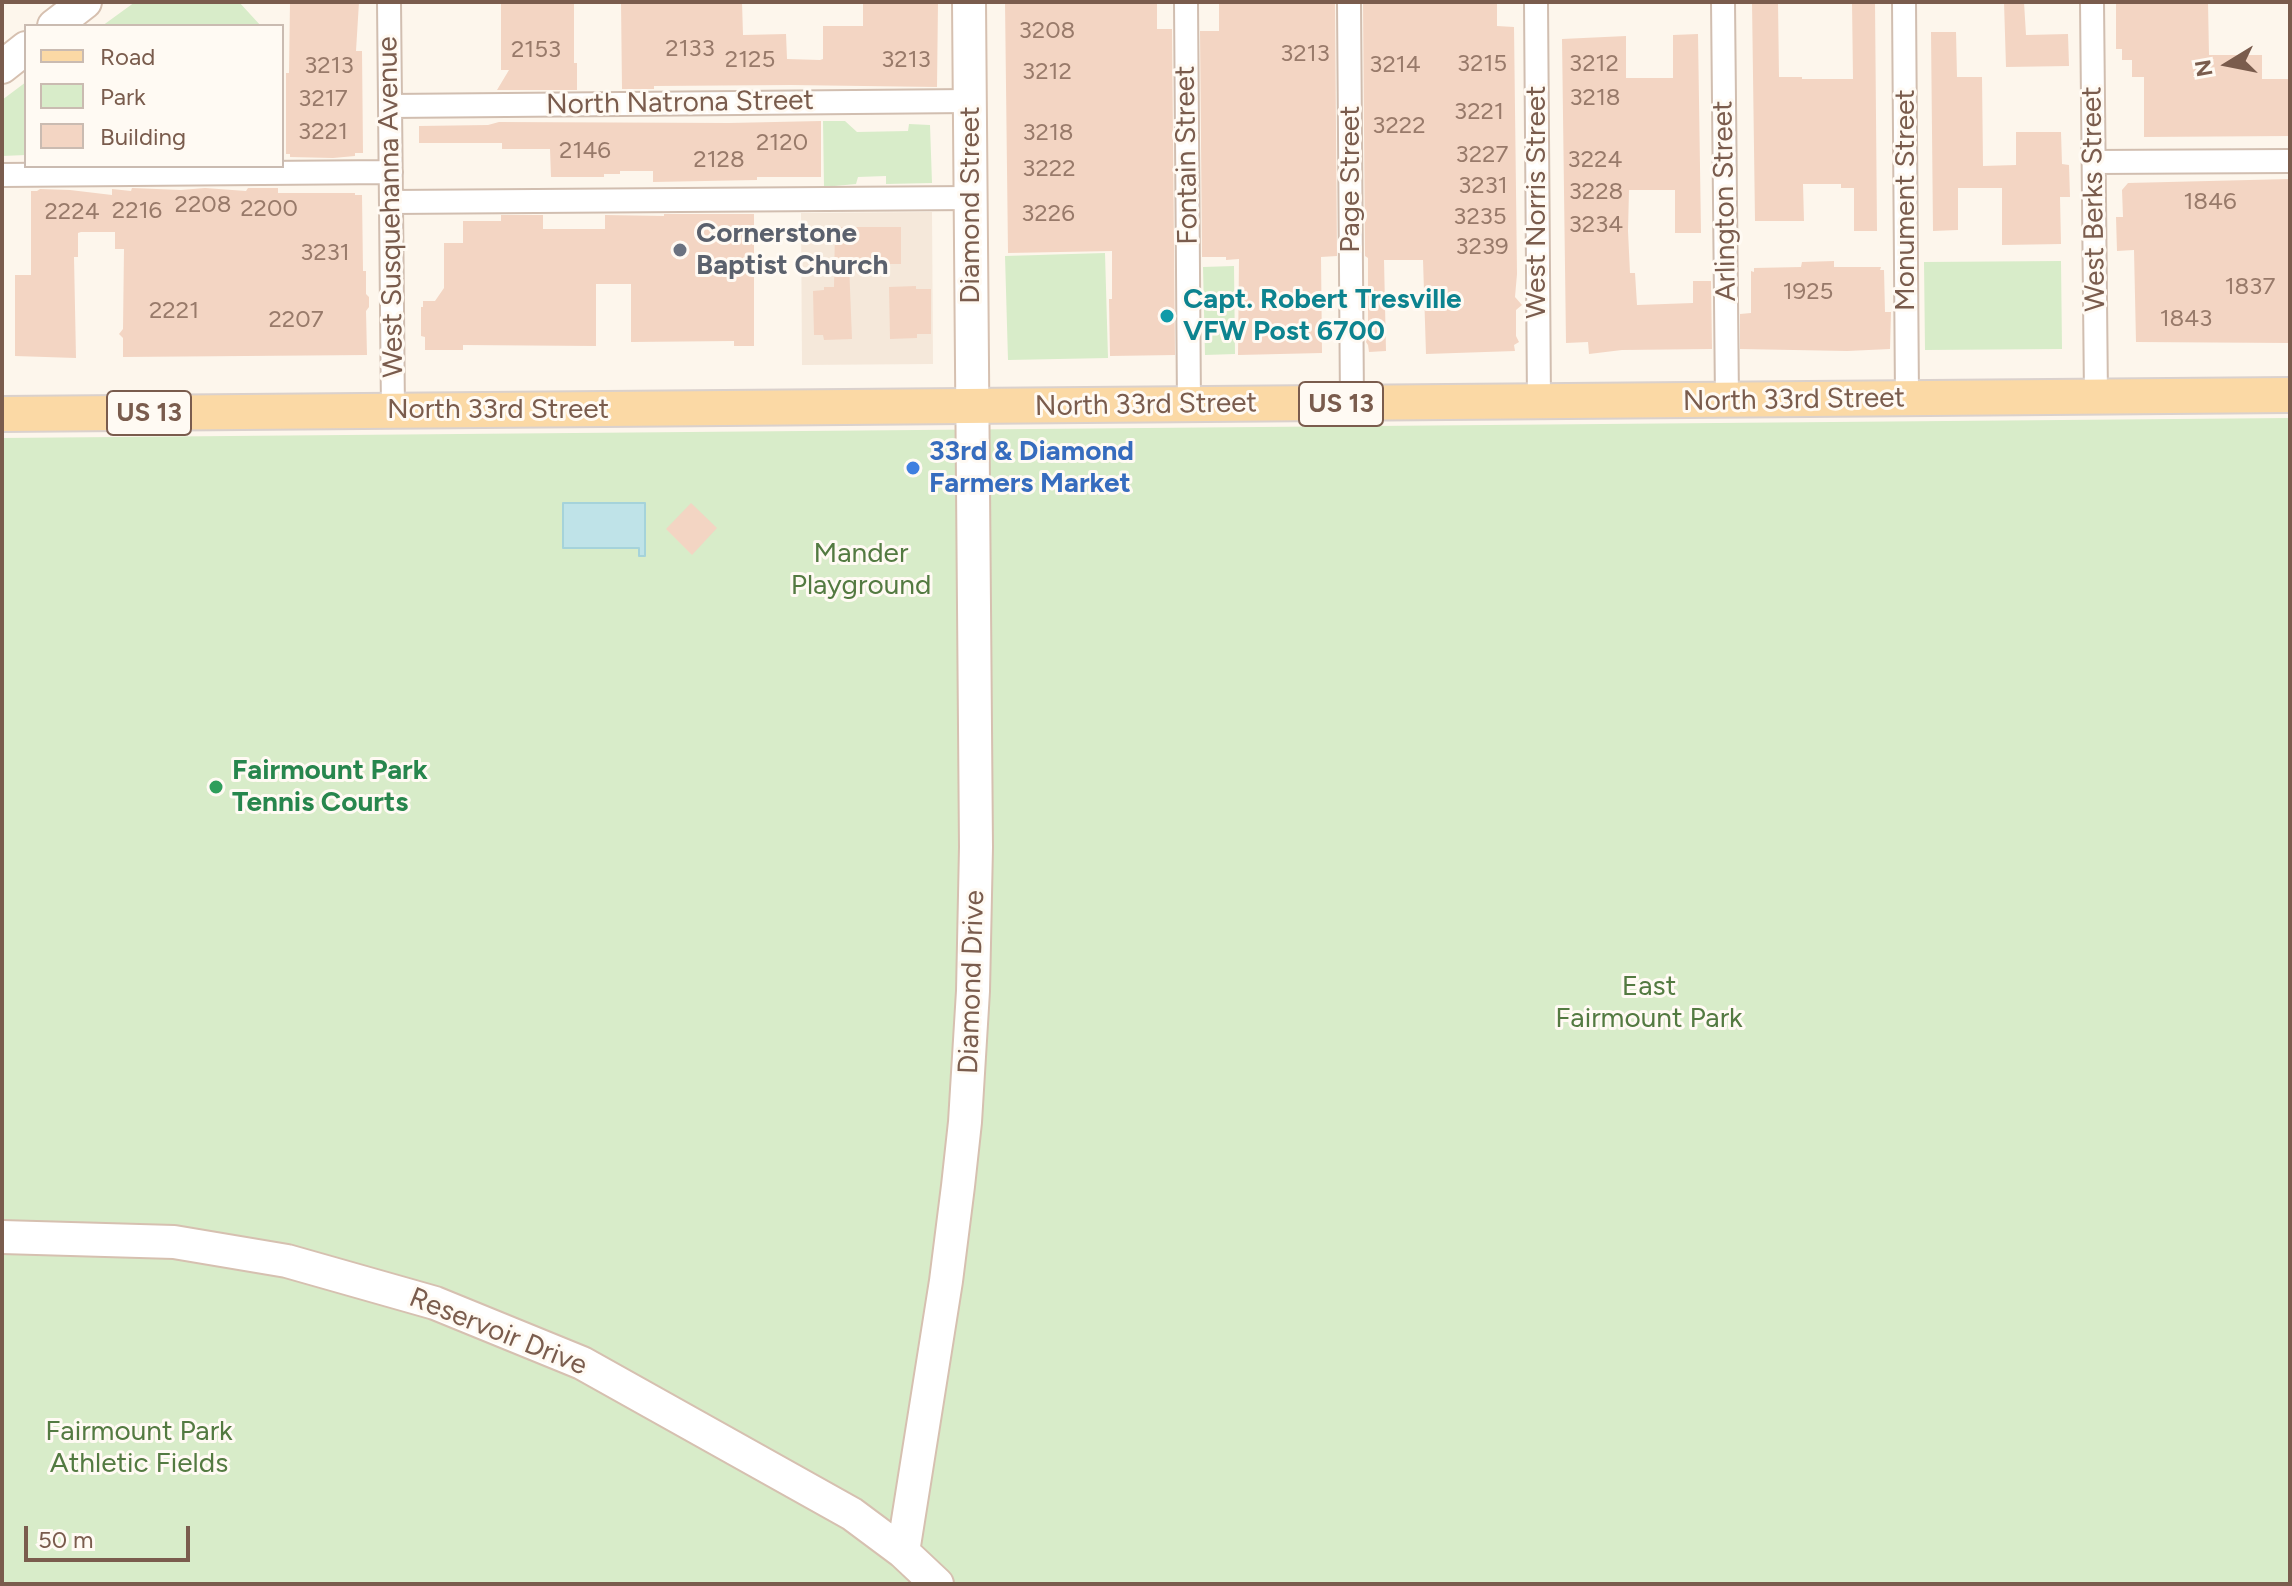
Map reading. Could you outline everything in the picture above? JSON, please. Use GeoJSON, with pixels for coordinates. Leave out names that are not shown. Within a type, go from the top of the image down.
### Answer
{"type":"FeatureCollection","features":[{"type":"Feature","properties":{"kind":"main road","name":"North 33rd Street"},"geometry":{"type":"LineString","coordinates":[[2,414],[2290,395]]}},
{"type":"Feature","properties":{"kind":"street"},"geometry":{"type":"LineString","coordinates":[[57,24],[85,2]]}},
{"type":"Feature","properties":{"kind":"street","name":"West Susquehanna Avenue"},"geometry":{"type":"LineString","coordinates":[[389,2],[393,411]]}},
{"type":"Feature","properties":{"kind":"street","name":"Diamond Street"},"geometry":{"type":"LineString","coordinates":[[969,2],[972,407]]}},
{"type":"Feature","properties":{"kind":"street","name":"Fontain Street"},"geometry":{"type":"LineString","coordinates":[[1186,2],[1189,405]]}},
{"type":"Feature","properties":{"kind":"street","name":"Page Street"},"geometry":{"type":"LineString","coordinates":[[1349,2],[1352,404]]}},
{"type":"Feature","properties":{"kind":"street","name":"West Norris Street"},"geometry":{"type":"LineString","coordinates":[[1536,2],[1539,402]]}},
{"type":"Feature","properties":{"kind":"street","name":"Arlington Street"},"geometry":{"type":"LineString","coordinates":[[1723,2],[1727,400]]}},
{"type":"Feature","properties":{"kind":"street","name":"Monument Street"},"geometry":{"type":"LineString","coordinates":[[1904,2],[1907,398]]}},
{"type":"Feature","properties":{"kind":"street","name":"West Berks Street"},"geometry":{"type":"LineString","coordinates":[[2092,2],[2096,397]]}},
{"type":"Feature","properties":{"kind":"street"},"geometry":{"type":"LineString","coordinates":[[2,67],[24,50]]}},
{"type":"Feature","properties":{"kind":"street","name":"North Natrona Street"},"geometry":{"type":"LineString","coordinates":[[390,106],[970,101]]}},
{"type":"Feature","properties":{"kind":"street"},"geometry":{"type":"LineString","coordinates":[[2094,162],[2290,161]]}},
{"type":"Feature","properties":{"kind":"street"},"geometry":{"type":"LineString","coordinates":[[2,175],[391,172]]}},
{"type":"Feature","properties":{"kind":"street"},"geometry":{"type":"LineString","coordinates":[[391,202],[971,198]]}},
{"type":"Feature","properties":{"kind":"street","name":"Diamond Drive"},"geometry":{"type":"LineString","coordinates":[[903,1552],[950,1251],[970,1057],[976,918],[972,407]]}},
{"type":"Feature","properties":{"kind":"street","name":"Reservoir Drive"},"geometry":{"type":"LineString","coordinates":[[2,1237],[174,1242],[287,1261],[435,1303],[582,1363],[852,1514],[903,1552],[937,1584]]}},
{"type":"Feature","properties":{"kind":"shaded area"},"geometry":{"type":"Polygon","coordinates":[[[932,212],[933,364],[802,365],[801,213],[932,212]]]}},
{"type":"Feature","properties":{"kind":"green space"},"geometry":{"type":"Polygon","coordinates":[[[135,2],[239,2],[259,24],[105,24],[135,2]]]}},
{"type":"Feature","properties":{"kind":"green space"},"geometry":{"type":"Polygon","coordinates":[[[24,84],[24,155],[2,156],[2,100],[24,84]]]}},
{"type":"Feature","properties":{"kind":"green space"},"geometry":{"type":"Polygon","coordinates":[[[823,121],[845,121],[857,132],[908,131],[909,124],[930,125],[932,183],[886,184],[886,176],[858,177],[856,184],[824,187],[823,121]]]}},
{"type":"Feature","properties":{"kind":"green space"},"geometry":{"type":"Polygon","coordinates":[[[1105,253],[1108,358],[1008,360],[1005,256],[1105,253]]]}},
{"type":"Feature","properties":{"kind":"green space"},"geometry":{"type":"Polygon","coordinates":[[[2061,261],[2062,349],[1925,350],[1924,262],[2061,261]]]}},
{"type":"Feature","properties":{"kind":"green space"},"geometry":{"type":"Polygon","coordinates":[[[1234,266],[1235,354],[1205,355],[1203,267],[1234,266]]]}},
{"type":"Feature","properties":{"kind":"green space","name":"East Fairmount Park"},"geometry":{"type":"Polygon","coordinates":[[[2290,418],[2290,1584],[2,1584],[2,438],[2290,418]]]}},
{"type":"Feature","properties":{"kind":"water"},"geometry":{"type":"Polygon","coordinates":[[[563,503],[645,503],[645,556],[639,556],[639,548],[563,548],[563,503]]]}},
{"type":"Feature","properties":{"kind":"building"},"geometry":{"type":"Polygon","coordinates":[[[290,2],[359,2],[356,51],[362,51],[363,153],[333,158],[290,157],[286,154],[290,2]]]}},
{"type":"Feature","properties":{"kind":"building"},"geometry":{"type":"Polygon","coordinates":[[[501,2],[574,2],[577,90],[497,90],[509,70],[501,70],[501,2]]]}},
{"type":"Feature","properties":{"kind":"building"},"geometry":{"type":"Polygon","coordinates":[[[621,2],[742,2],[743,35],[786,34],[787,59],[820,60],[823,59],[823,26],[863,26],[863,2],[938,2],[937,87],[791,85],[622,89],[621,2]]]}},
{"type":"Feature","properties":{"kind":"building"},"geometry":{"type":"Polygon","coordinates":[[[1005,2],[1157,2],[1157,29],[1172,29],[1175,355],[1110,356],[1112,251],[1008,253],[1005,2]]]}},
{"type":"Feature","properties":{"kind":"building"},"geometry":{"type":"Polygon","coordinates":[[[1219,2],[1335,2],[1337,256],[1321,257],[1322,353],[1238,355],[1239,259],[1202,257],[1200,31],[1219,31],[1219,2]]]}},
{"type":"Feature","properties":{"kind":"building"},"geometry":{"type":"Polygon","coordinates":[[[1363,2],[1497,2],[1497,26],[1514,27],[1515,297],[1522,305],[1516,310],[1516,336],[1519,342],[1514,345],[1515,351],[1426,354],[1423,260],[1384,260],[1386,351],[1369,352],[1366,342],[1368,258],[1365,256],[1363,2]]]}},
{"type":"Feature","properties":{"kind":"building"},"geometry":{"type":"Polygon","coordinates":[[[1752,2],[1778,2],[1779,77],[1853,79],[1852,2],[1875,2],[1877,231],[1854,231],[1854,188],[1841,188],[1841,184],[1803,184],[1804,221],[1755,221],[1752,2]]]}},
{"type":"Feature","properties":{"kind":"building"},"geometry":{"type":"Polygon","coordinates":[[[2004,2],[2024,2],[2026,35],[2068,34],[2069,66],[2006,67],[2004,2]]]}},
{"type":"Feature","properties":{"kind":"building"},"geometry":{"type":"Polygon","coordinates":[[[2116,2],[2208,2],[2209,55],[2262,55],[2262,79],[2290,79],[2290,136],[2144,137],[2144,77],[2132,77],[2132,60],[2122,60],[2122,49],[2116,49],[2116,2]]]}},
{"type":"Feature","properties":{"kind":"building"},"geometry":{"type":"Polygon","coordinates":[[[1931,32],[1956,32],[1957,77],[1982,77],[1983,166],[2016,165],[2016,132],[2061,132],[2062,164],[2069,165],[2070,197],[2060,197],[2061,244],[2002,245],[2002,188],[1958,188],[1958,230],[1933,231],[1931,32]]]}},
{"type":"Feature","properties":{"kind":"building"},"geometry":{"type":"Polygon","coordinates":[[[1698,34],[1701,233],[1675,233],[1675,190],[1629,190],[1628,231],[1630,273],[1635,273],[1637,305],[1693,303],[1693,281],[1711,281],[1712,349],[1622,350],[1589,354],[1588,342],[1566,343],[1562,39],[1626,36],[1626,78],[1673,78],[1673,35],[1698,34]]]}},
{"type":"Feature","properties":{"kind":"building"},"geometry":{"type":"Polygon","coordinates":[[[821,121],[821,177],[653,182],[653,171],[620,171],[620,174],[604,174],[604,177],[551,177],[550,149],[502,149],[502,143],[419,143],[419,126],[488,125],[499,122],[821,121]]]}},
{"type":"Feature","properties":{"kind":"building"},"geometry":{"type":"Polygon","coordinates":[[[2290,179],[2290,343],[2136,342],[2134,250],[2117,251],[2116,217],[2123,217],[2122,190],[2128,183],[2290,179]]]}},
{"type":"Feature","properties":{"kind":"building"},"geometry":{"type":"Polygon","coordinates":[[[132,188],[246,191],[248,188],[278,188],[278,193],[362,195],[363,271],[366,271],[366,294],[369,297],[366,311],[367,355],[123,357],[123,338],[119,334],[123,329],[124,249],[115,249],[115,232],[81,232],[78,233],[78,257],[74,257],[76,358],[15,356],[15,275],[31,275],[31,191],[70,190],[112,195],[112,189],[131,191],[132,188]]]}},
{"type":"Feature","properties":{"kind":"building"},"geometry":{"type":"Polygon","coordinates":[[[754,214],[754,346],[734,346],[734,341],[631,342],[631,284],[596,284],[596,346],[463,345],[463,350],[425,350],[425,337],[421,336],[421,307],[423,301],[435,301],[444,288],[444,243],[463,243],[463,221],[501,221],[501,215],[543,215],[543,229],[605,229],[605,215],[754,214]]]}},
{"type":"Feature","properties":{"kind":"building"},"geometry":{"type":"Polygon","coordinates":[[[835,227],[901,227],[901,264],[849,264],[852,339],[824,340],[823,335],[814,335],[813,291],[834,287],[835,227]]]}},
{"type":"Feature","properties":{"kind":"building"},"geometry":{"type":"Polygon","coordinates":[[[1834,261],[1834,267],[1881,267],[1880,270],[1884,270],[1885,312],[1891,312],[1890,349],[1740,349],[1740,314],[1751,313],[1751,271],[1754,272],[1754,268],[1801,267],[1802,262],[1834,261]]]}},
{"type":"Feature","properties":{"kind":"building"},"geometry":{"type":"Polygon","coordinates":[[[916,286],[916,289],[931,289],[931,334],[890,339],[889,287],[916,286]]]}},
{"type":"Feature","properties":{"kind":"building"},"geometry":{"type":"Polygon","coordinates":[[[691,503],[717,528],[692,555],[666,529],[691,503]]]}},
{"type":"Feature","properties":{"kind":"place","name":"Cornerstone Baptist Church"},"geometry":{"type":"Point","coordinates":[680,250]}},
{"type":"Feature","properties":{"kind":"place","name":"Capt. Robert Tresville VFW Post 6700"},"geometry":{"type":"Point","coordinates":[1167,316]}},
{"type":"Feature","properties":{"kind":"place","name":"33rd & Diamond Farmers Market"},"geometry":{"type":"Point","coordinates":[913,468]}},
{"type":"Feature","properties":{"kind":"place","name":"Fairmount Park Tennis Courts"},"geometry":{"type":"Point","coordinates":[216,787]}},
{"type":"Feature","properties":{"kind":"park label","name":"Mander Playground"},"geometry":{"type":"Point","coordinates":[861,570]}},
{"type":"Feature","properties":{"kind":"park label","name":"Fairmount Park Athletic Fields"},"geometry":{"type":"Point","coordinates":[139,1448]}}]}
